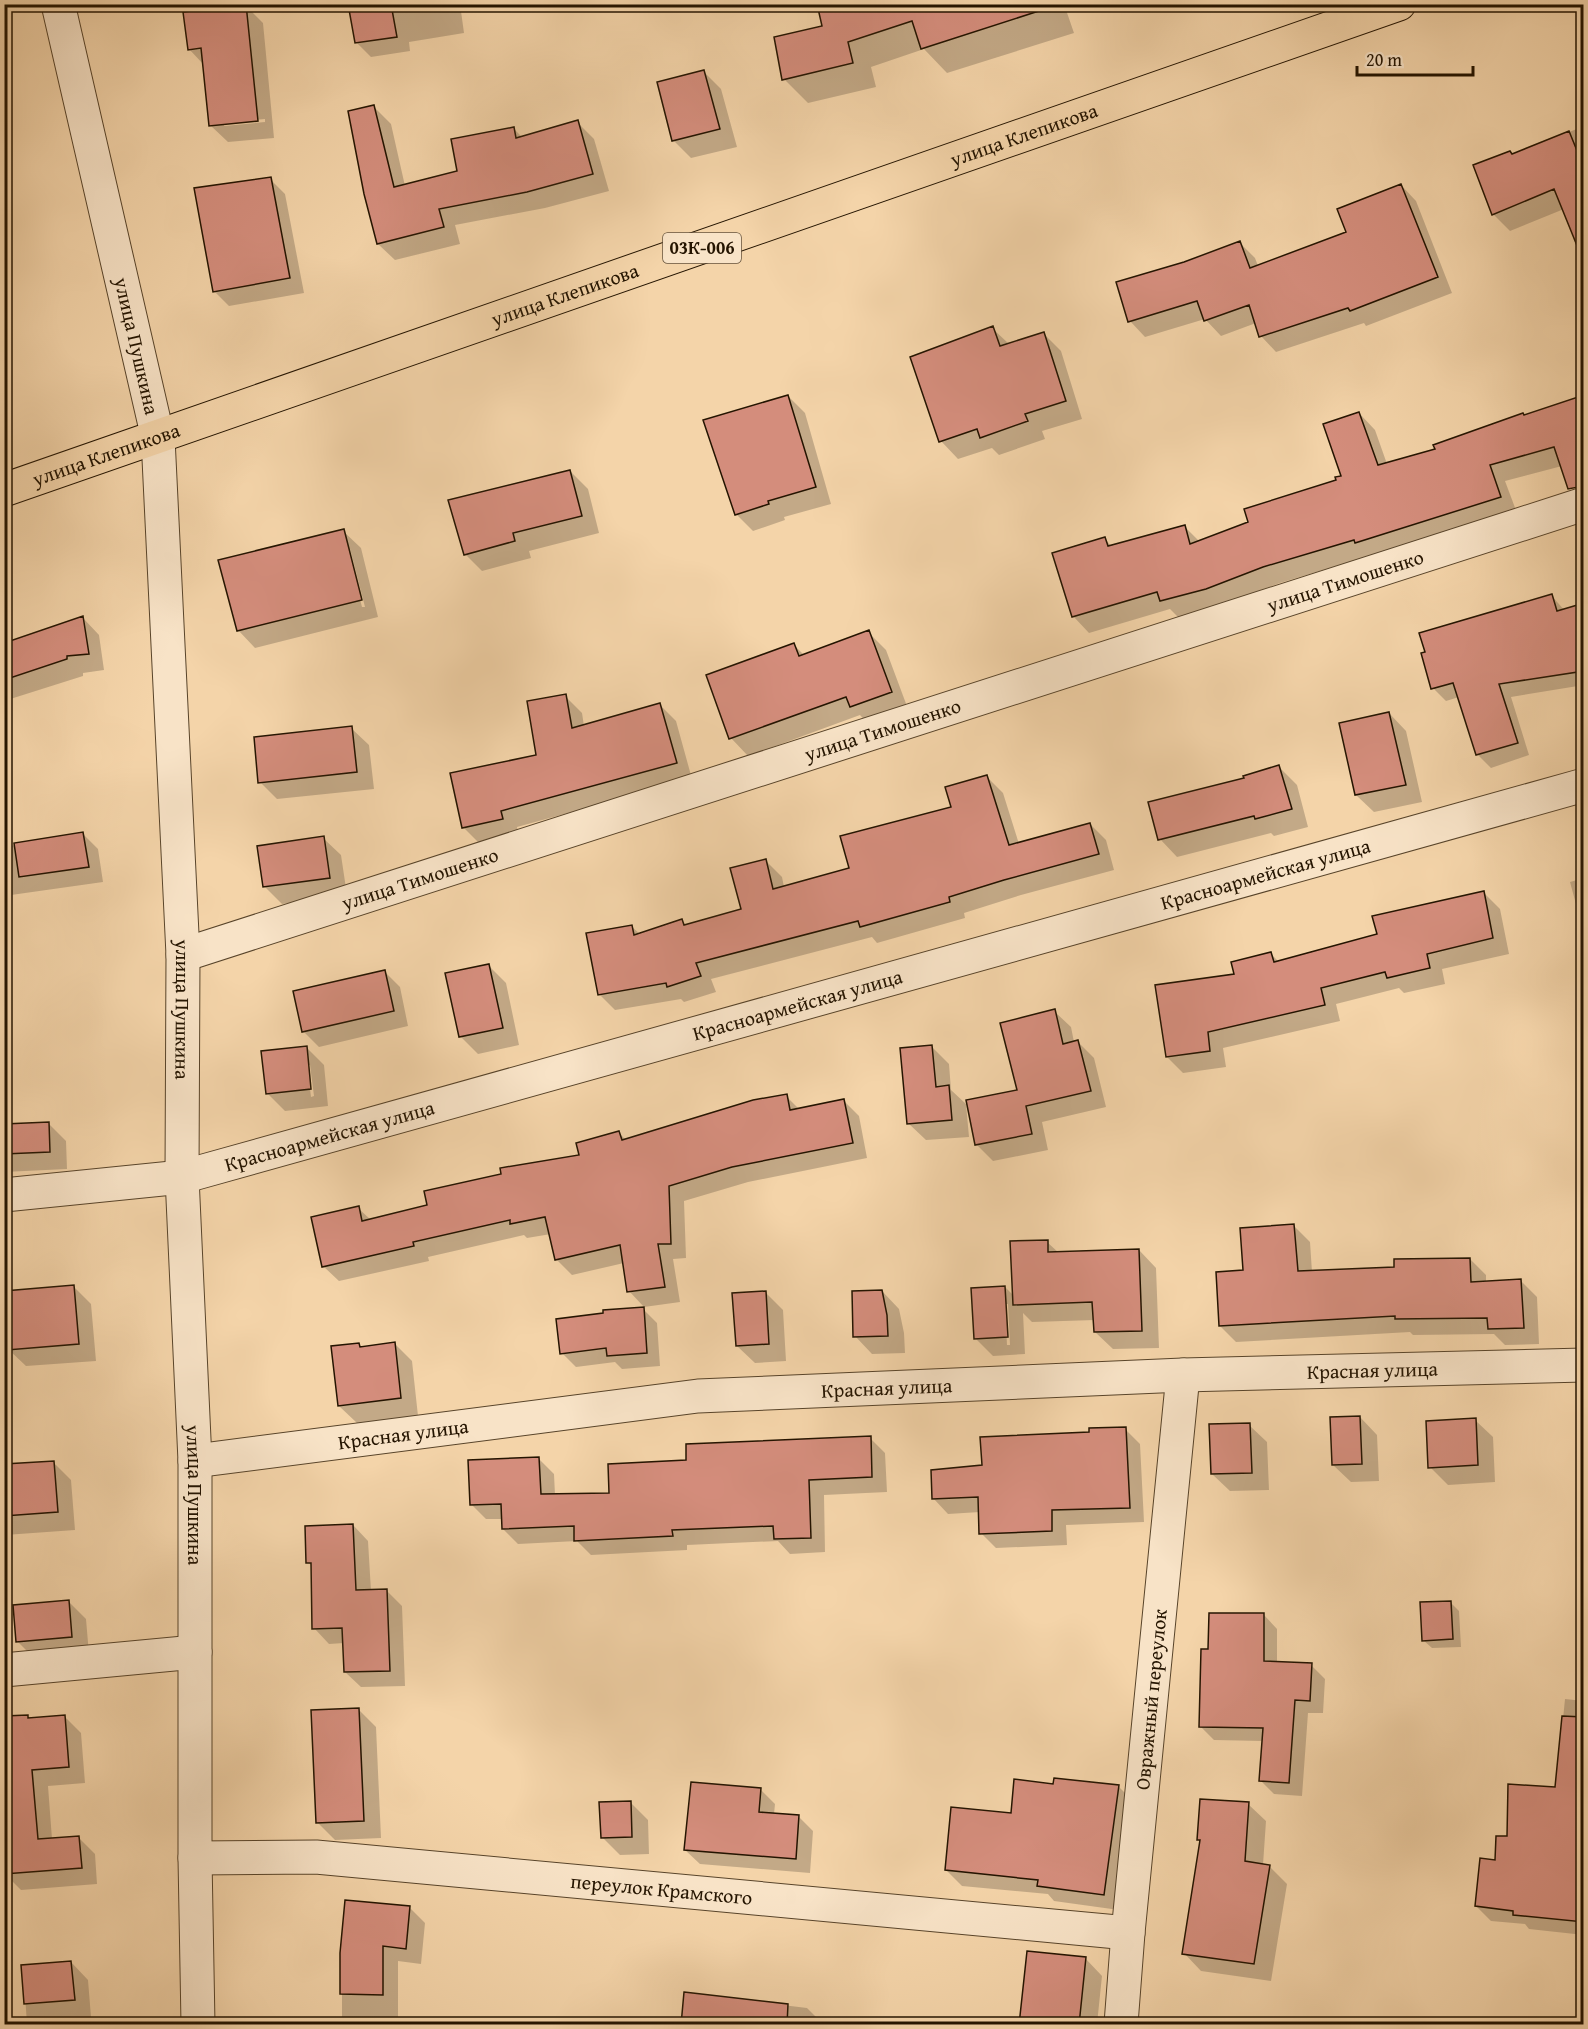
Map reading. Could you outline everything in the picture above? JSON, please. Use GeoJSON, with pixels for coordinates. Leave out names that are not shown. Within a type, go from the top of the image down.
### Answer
{"type":"FeatureCollection","features":[{"type":"Feature","properties":{"kind":"main road","name":"улица Клепикова"},"geometry":{"type":"LineString","coordinates":[[4,490],[1399,4]]}},
{"type":"Feature","properties":{"kind":"street","name":"улица Пушкина"},"geometry":{"type":"LineString","coordinates":[[58,4],[158,438],[183,955],[182,1177],[195,1461],[195,1858],[198,2025]]}},
{"type":"Feature","properties":{"kind":"street","name":"улица Тимошенко"},"geometry":{"type":"LineString","coordinates":[[183,955],[1584,504]]}},
{"type":"Feature","properties":{"kind":"street","name":"Красноармейская улица"},"geometry":{"type":"LineString","coordinates":[[4,1195],[182,1177],[1584,785]]}},
{"type":"Feature","properties":{"kind":"street","name":"Красная улица"},"geometry":{"type":"LineString","coordinates":[[195,1461],[698,1396],[1183,1375],[1584,1365]]}},
{"type":"Feature","properties":{"kind":"street","name":"Овражный переулок"},"geometry":{"type":"LineString","coordinates":[[1121,2025],[1183,1375]]}},
{"type":"Feature","properties":{"kind":"street"},"geometry":{"type":"LineString","coordinates":[[4,1670],[195,1652]]}},
{"type":"Feature","properties":{"kind":"street","name":"переулок Крамского"},"geometry":{"type":"LineString","coordinates":[[195,1858],[316,1857],[1128,1933]]}},
{"type":"Feature","properties":{"kind":"building"},"geometry":{"type":"Polygon","coordinates":[[[246,4],[258,121],[209,126],[201,48],[188,50],[183,12],[246,4]]]}},
{"type":"Feature","properties":{"kind":"building"},"geometry":{"type":"Polygon","coordinates":[[[348,4],[391,4],[397,37],[355,43],[348,4]]]}},
{"type":"Feature","properties":{"kind":"building"},"geometry":{"type":"Polygon","coordinates":[[[817,4],[1038,4],[1039,11],[921,49],[912,21],[848,42],[853,63],[782,80],[774,37],[822,26],[817,4]]]}},
{"type":"Feature","properties":{"kind":"building"},"geometry":{"type":"Polygon","coordinates":[[[704,70],[720,129],[672,141],[657,82],[704,70]]]}},
{"type":"Feature","properties":{"kind":"building"},"geometry":{"type":"Polygon","coordinates":[[[374,105],[394,187],[457,171],[451,139],[514,127],[516,138],[578,120],[593,174],[527,192],[439,209],[444,227],[377,244],[364,194],[348,111],[374,105]]]}},
{"type":"Feature","properties":{"kind":"building"},"geometry":{"type":"Polygon","coordinates":[[[1569,131],[1584,168],[1584,258],[1582,258],[1554,189],[1492,215],[1473,165],[1510,151],[1512,154],[1569,131]]]}},
{"type":"Feature","properties":{"kind":"building"},"geometry":{"type":"Polygon","coordinates":[[[271,177],[290,278],[213,292],[194,188],[271,177]]]}},
{"type":"Feature","properties":{"kind":"building"},"geometry":{"type":"Polygon","coordinates":[[[1401,184],[1438,277],[1350,311],[1348,308],[1259,337],[1249,305],[1204,321],[1197,301],[1128,322],[1116,282],[1184,262],[1240,241],[1250,268],[1346,232],[1337,209],[1401,184]]]}},
{"type":"Feature","properties":{"kind":"building"},"geometry":{"type":"Polygon","coordinates":[[[993,326],[1000,346],[1044,332],[1066,401],[1025,414],[1028,421],[980,438],[977,429],[939,442],[910,357],[993,326]]]}},
{"type":"Feature","properties":{"kind":"building"},"geometry":{"type":"Polygon","coordinates":[[[788,395],[816,487],[768,501],[769,504],[735,515],[703,420],[788,395]]]}},
{"type":"Feature","properties":{"kind":"building"},"geometry":{"type":"Polygon","coordinates":[[[1584,395],[1584,486],[1568,489],[1554,447],[1490,465],[1501,497],[1355,543],[1354,540],[1263,567],[1206,589],[1160,601],[1157,592],[1072,617],[1052,553],[1105,537],[1108,546],[1185,525],[1190,544],[1248,522],[1244,509],[1336,480],[1335,477],[1341,476],[1323,424],[1359,412],[1378,465],[1435,449],[1433,445],[1523,413],[1524,415],[1584,395]]]}},
{"type":"Feature","properties":{"kind":"building"},"geometry":{"type":"Polygon","coordinates":[[[570,470],[582,516],[513,533],[515,541],[464,555],[448,500],[570,470]]]}},
{"type":"Feature","properties":{"kind":"building"},"geometry":{"type":"Polygon","coordinates":[[[344,529],[362,600],[237,631],[218,560],[344,529]]]}},
{"type":"Feature","properties":{"kind":"building"},"geometry":{"type":"Polygon","coordinates":[[[1552,594],[1557,611],[1584,603],[1584,671],[1499,684],[1518,743],[1476,755],[1453,683],[1431,689],[1421,653],[1425,652],[1419,633],[1552,594]]]}},
{"type":"Feature","properties":{"kind":"building"},"geometry":{"type":"Polygon","coordinates":[[[83,616],[89,654],[67,656],[67,659],[4,680],[4,643],[83,616]]]}},
{"type":"Feature","properties":{"kind":"building"},"geometry":{"type":"Polygon","coordinates":[[[869,630],[892,692],[850,707],[846,697],[729,739],[706,675],[794,643],[799,656],[869,630]]]}},
{"type":"Feature","properties":{"kind":"building"},"geometry":{"type":"Polygon","coordinates":[[[566,694],[572,728],[660,703],[677,763],[501,811],[503,819],[462,828],[450,773],[536,755],[527,701],[566,694]]]}},
{"type":"Feature","properties":{"kind":"building"},"geometry":{"type":"Polygon","coordinates":[[[1389,712],[1406,785],[1355,795],[1339,723],[1389,712]]]}},
{"type":"Feature","properties":{"kind":"building"},"geometry":{"type":"Polygon","coordinates":[[[352,726],[357,772],[258,783],[254,737],[352,726]]]}},
{"type":"Feature","properties":{"kind":"building"},"geometry":{"type":"Polygon","coordinates":[[[1279,765],[1292,809],[1158,840],[1148,802],[1244,778],[1243,776],[1279,765]]]}},
{"type":"Feature","properties":{"kind":"building"},"geometry":{"type":"Polygon","coordinates":[[[987,775],[1009,845],[1090,823],[1099,854],[1004,880],[949,897],[950,902],[860,927],[858,921],[696,963],[701,976],[667,987],[666,983],[598,995],[586,933],[632,925],[634,935],[682,919],[684,925],[741,909],[730,868],[766,859],[773,889],[849,868],[840,836],[951,807],[945,787],[987,775]]]}},
{"type":"Feature","properties":{"kind":"building"},"geometry":{"type":"Polygon","coordinates":[[[83,832],[89,867],[19,877],[14,843],[83,832]]]}},
{"type":"Feature","properties":{"kind":"building"},"geometry":{"type":"Polygon","coordinates":[[[324,836],[330,878],[263,887],[257,846],[324,836]]]}},
{"type":"Feature","properties":{"kind":"building"},"geometry":{"type":"Polygon","coordinates":[[[1484,891],[1493,938],[1427,954],[1430,968],[1387,978],[1385,972],[1321,988],[1325,1005],[1208,1032],[1210,1051],[1166,1057],[1155,985],[1234,974],[1231,962],[1271,952],[1274,962],[1377,934],[1372,916],[1484,891]]]}},
{"type":"Feature","properties":{"kind":"building"},"geometry":{"type":"Polygon","coordinates":[[[489,964],[503,1028],[459,1037],[445,973],[489,964]]]}},
{"type":"Feature","properties":{"kind":"building"},"geometry":{"type":"Polygon","coordinates":[[[385,970],[394,1011],[302,1032],[293,991],[385,970]]]}},
{"type":"Feature","properties":{"kind":"building"},"geometry":{"type":"Polygon","coordinates":[[[1055,1009],[1063,1044],[1078,1040],[1091,1091],[1026,1106],[1032,1134],[975,1145],[966,1100],[1017,1090],[1000,1023],[1055,1009]]]}},
{"type":"Feature","properties":{"kind":"building"},"geometry":{"type":"Polygon","coordinates":[[[932,1045],[936,1087],[949,1085],[952,1120],[907,1124],[900,1048],[932,1045]]]}},
{"type":"Feature","properties":{"kind":"building"},"geometry":{"type":"Polygon","coordinates":[[[307,1046],[311,1089],[266,1094],[261,1051],[307,1046]]]}},
{"type":"Feature","properties":{"kind":"building"},"geometry":{"type":"Polygon","coordinates":[[[787,1094],[790,1110],[844,1099],[853,1143],[732,1167],[669,1186],[671,1244],[658,1244],[665,1287],[627,1292],[620,1245],[555,1260],[545,1217],[510,1224],[510,1220],[413,1242],[414,1246],[322,1267],[311,1217],[359,1206],[362,1221],[427,1205],[424,1191],[501,1174],[500,1168],[579,1155],[576,1143],[619,1131],[622,1140],[753,1100],[787,1094]]]}},
{"type":"Feature","properties":{"kind":"building"},"geometry":{"type":"Polygon","coordinates":[[[49,1122],[50,1152],[4,1154],[4,1124],[49,1122]]]}},
{"type":"Feature","properties":{"kind":"building"},"geometry":{"type":"Polygon","coordinates":[[[1294,1224],[1298,1271],[1394,1267],[1394,1259],[1470,1258],[1471,1282],[1521,1279],[1524,1328],[1488,1329],[1487,1318],[1395,1319],[1395,1316],[1219,1326],[1216,1272],[1243,1270],[1240,1228],[1294,1224]]]}},
{"type":"Feature","properties":{"kind":"building"},"geometry":{"type":"Polygon","coordinates":[[[1048,1240],[1048,1252],[1139,1249],[1142,1331],[1094,1332],[1092,1302],[1013,1305],[1010,1241],[1048,1240]]]}},
{"type":"Feature","properties":{"kind":"building"},"geometry":{"type":"Polygon","coordinates":[[[74,1285],[79,1344],[7,1350],[4,1291],[74,1285]]]}},
{"type":"Feature","properties":{"kind":"building"},"geometry":{"type":"Polygon","coordinates":[[[1005,1286],[1008,1337],[974,1339],[971,1288],[1005,1286]]]}},
{"type":"Feature","properties":{"kind":"building"},"geometry":{"type":"Polygon","coordinates":[[[882,1290],[888,1336],[853,1337],[852,1291],[882,1290]]]}},
{"type":"Feature","properties":{"kind":"building"},"geometry":{"type":"Polygon","coordinates":[[[766,1291],[769,1344],[736,1346],[732,1293],[766,1291]]]}},
{"type":"Feature","properties":{"kind":"building"},"geometry":{"type":"Polygon","coordinates":[[[644,1307],[647,1353],[607,1356],[606,1348],[560,1354],[556,1319],[603,1313],[603,1310],[644,1307]]]}},
{"type":"Feature","properties":{"kind":"building"},"geometry":{"type":"Polygon","coordinates":[[[395,1342],[401,1398],[338,1406],[331,1346],[359,1343],[360,1347],[395,1342]]]}},
{"type":"Feature","properties":{"kind":"building"},"geometry":{"type":"Polygon","coordinates":[[[1360,1416],[1362,1464],[1332,1465],[1330,1417],[1360,1416]]]}},
{"type":"Feature","properties":{"kind":"building"},"geometry":{"type":"Polygon","coordinates":[[[1476,1418],[1478,1465],[1428,1468],[1426,1421],[1476,1418]]]}},
{"type":"Feature","properties":{"kind":"building"},"geometry":{"type":"Polygon","coordinates":[[[1250,1423],[1252,1473],[1211,1474],[1209,1424],[1250,1423]]]}},
{"type":"Feature","properties":{"kind":"building"},"geometry":{"type":"Polygon","coordinates":[[[1126,1427],[1130,1508],[1052,1510],[1052,1531],[979,1534],[978,1497],[932,1499],[931,1470],[982,1465],[980,1437],[1089,1432],[1089,1428],[1126,1427]]]}},
{"type":"Feature","properties":{"kind":"building"},"geometry":{"type":"Polygon","coordinates":[[[871,1436],[872,1477],[809,1480],[811,1538],[774,1539],[773,1526],[672,1530],[673,1536],[574,1541],[574,1526],[502,1529],[501,1504],[470,1505],[468,1460],[539,1457],[541,1494],[609,1493],[608,1464],[686,1460],[686,1444],[871,1436]]]}},
{"type":"Feature","properties":{"kind":"building"},"geometry":{"type":"Polygon","coordinates":[[[54,1461],[58,1512],[4,1516],[4,1464],[54,1461]]]}},
{"type":"Feature","properties":{"kind":"building"},"geometry":{"type":"Polygon","coordinates":[[[353,1524],[356,1590],[387,1589],[390,1671],[344,1672],[342,1628],[312,1629],[311,1563],[306,1563],[305,1526],[353,1524]]]}},
{"type":"Feature","properties":{"kind":"building"},"geometry":{"type":"Polygon","coordinates":[[[69,1600],[72,1637],[16,1642],[13,1605],[69,1600]]]}},
{"type":"Feature","properties":{"kind":"building"},"geometry":{"type":"Polygon","coordinates":[[[1451,1601],[1453,1639],[1422,1641],[1420,1602],[1451,1601]]]}},
{"type":"Feature","properties":{"kind":"building"},"geometry":{"type":"Polygon","coordinates":[[[1209,1613],[1264,1613],[1264,1661],[1312,1663],[1310,1701],[1295,1700],[1289,1783],[1259,1781],[1263,1728],[1199,1727],[1201,1649],[1208,1649],[1209,1613]]]}},
{"type":"Feature","properties":{"kind":"building"},"geometry":{"type":"Polygon","coordinates":[[[359,1708],[364,1821],[316,1823],[311,1710],[359,1708]]]}},
{"type":"Feature","properties":{"kind":"building"},"geometry":{"type":"Polygon","coordinates":[[[28,1715],[28,1718],[65,1715],[69,1767],[32,1770],[38,1839],[79,1836],[82,1868],[4,1874],[4,1716],[28,1715]]]}},
{"type":"Feature","properties":{"kind":"building"},"geometry":{"type":"Polygon","coordinates":[[[1562,1716],[1584,1717],[1584,1922],[1513,1915],[1513,1911],[1475,1906],[1480,1858],[1495,1860],[1496,1836],[1507,1836],[1508,1784],[1555,1787],[1562,1716]]]}},
{"type":"Feature","properties":{"kind":"building"},"geometry":{"type":"Polygon","coordinates":[[[1054,1778],[1119,1785],[1104,1895],[1037,1886],[1038,1880],[945,1870],[951,1807],[1011,1813],[1014,1779],[1053,1784],[1054,1778]]]}},
{"type":"Feature","properties":{"kind":"building"},"geometry":{"type":"Polygon","coordinates":[[[691,1782],[761,1788],[759,1812],[799,1815],[796,1859],[684,1850],[691,1782]]]}},
{"type":"Feature","properties":{"kind":"building"},"geometry":{"type":"Polygon","coordinates":[[[1200,1799],[1249,1802],[1245,1861],[1270,1865],[1254,1964],[1182,1954],[1200,1840],[1197,1840],[1200,1799]]]}},
{"type":"Feature","properties":{"kind":"building"},"geometry":{"type":"Polygon","coordinates":[[[631,1801],[632,1837],[601,1838],[599,1802],[631,1801]]]}},
{"type":"Feature","properties":{"kind":"building"},"geometry":{"type":"Polygon","coordinates":[[[345,1900],[410,1906],[406,1949],[383,1946],[383,1995],[340,1994],[340,1953],[345,1900]]]}},
{"type":"Feature","properties":{"kind":"building"},"geometry":{"type":"Polygon","coordinates":[[[1027,1951],[1086,1957],[1079,2025],[1019,2025],[1027,1951]]]}},
{"type":"Feature","properties":{"kind":"building"},"geometry":{"type":"Polygon","coordinates":[[[71,1961],[75,2000],[24,2004],[21,1965],[71,1961]]]}},
{"type":"Feature","properties":{"kind":"building"},"geometry":{"type":"Polygon","coordinates":[[[684,1992],[788,2004],[787,2025],[681,2025],[684,1992]]]}}]}
